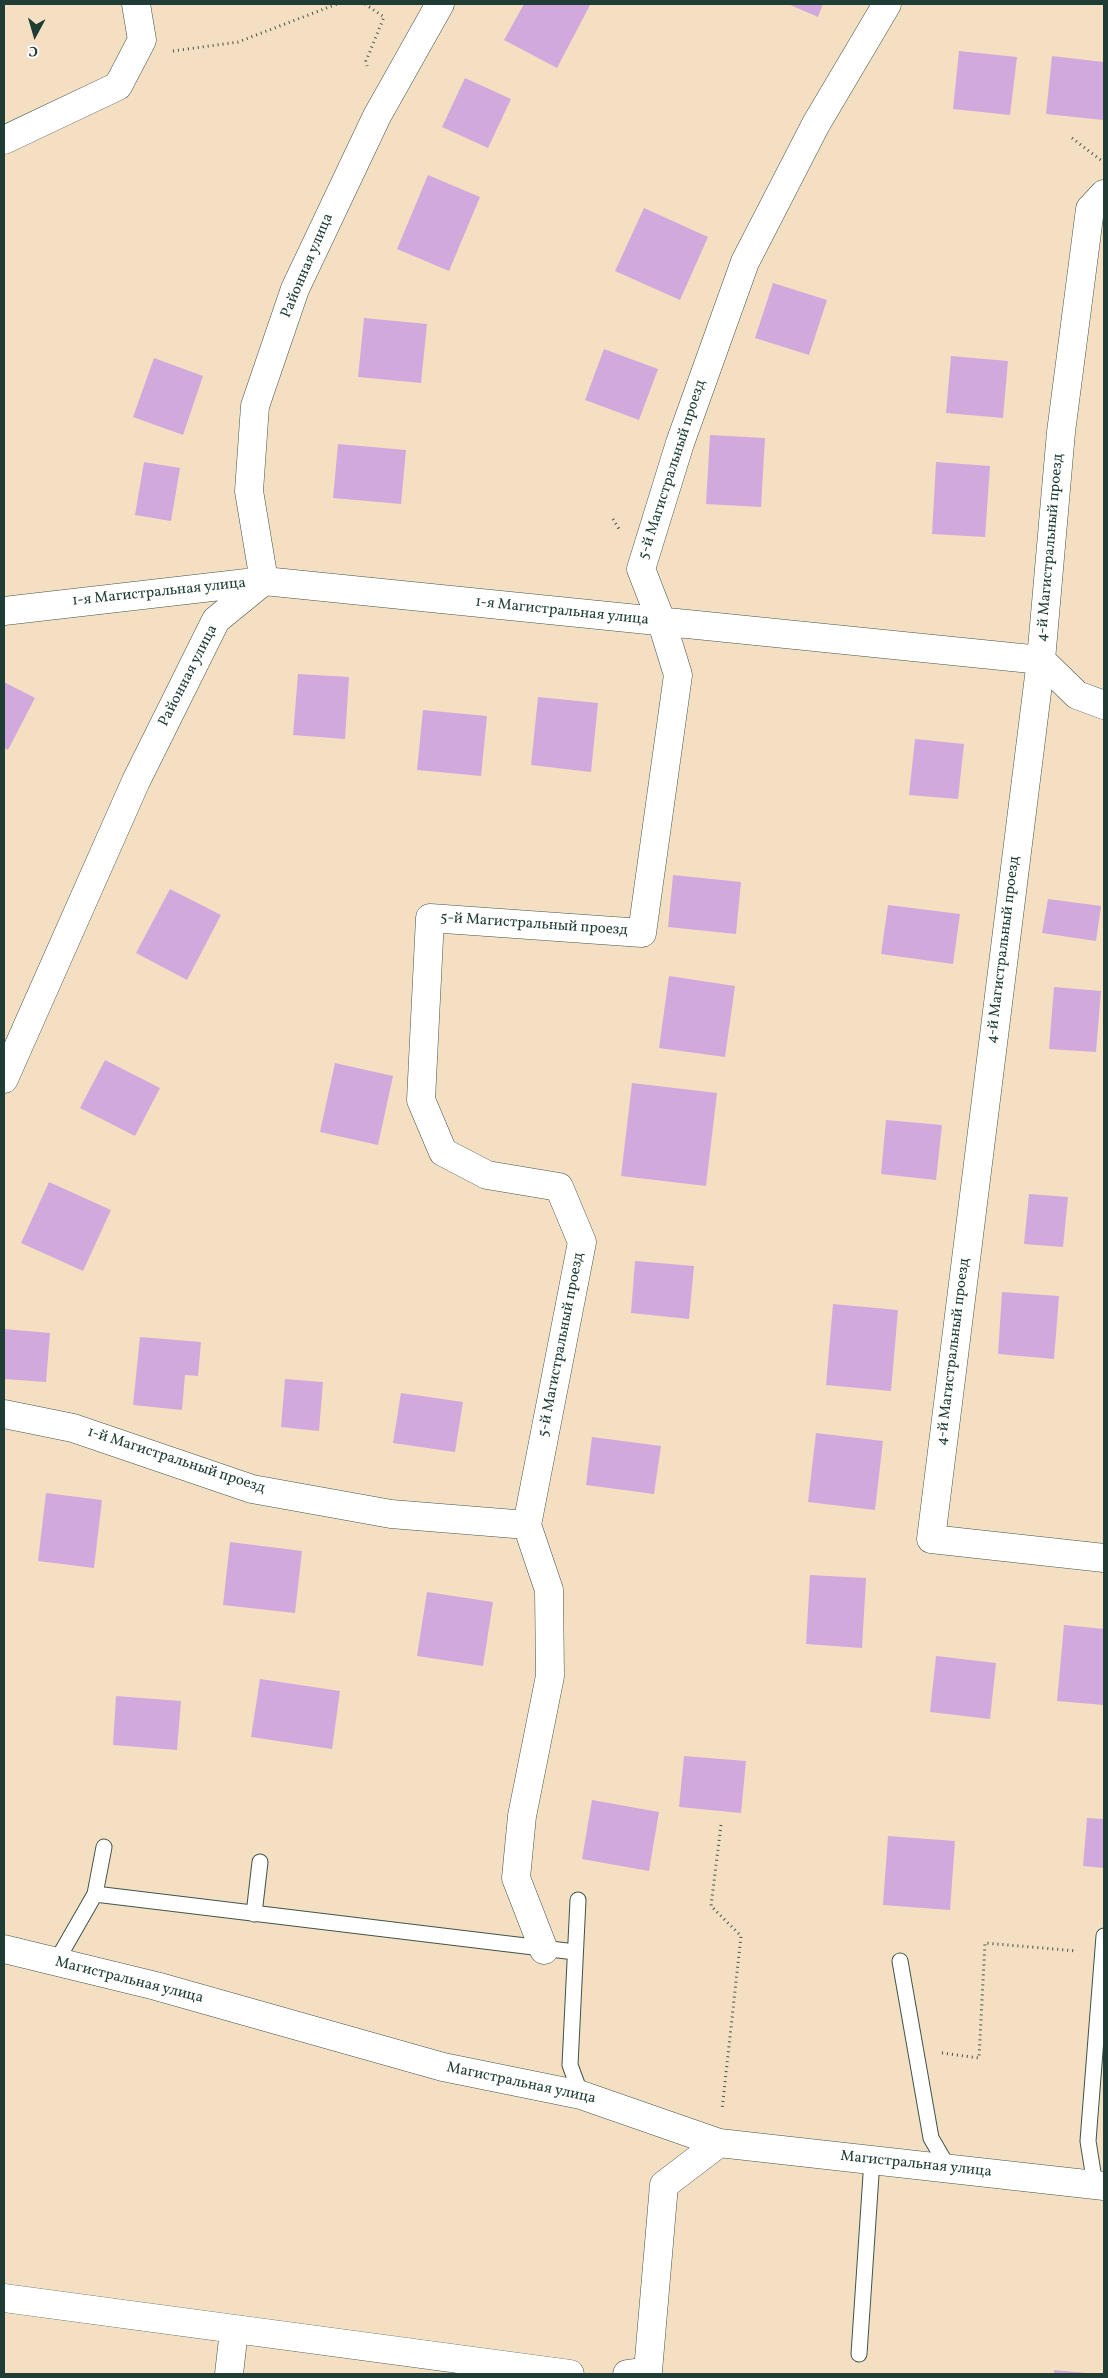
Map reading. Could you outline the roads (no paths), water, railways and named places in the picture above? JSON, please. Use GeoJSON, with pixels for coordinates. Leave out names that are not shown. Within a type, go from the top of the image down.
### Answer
{"type":"FeatureCollection","features":[{"type":"Feature","properties":{"kind":"street"},"geometry":{"type":"LineString","coordinates":[[4,140],[118,86],[142,40],[136,4]]}},
{"type":"Feature","properties":{"kind":"street","name":"Районная улица"},"geometry":{"type":"LineString","coordinates":[[4,1079],[136,781],[216,620],[264,581],[249,491],[255,406],[295,289],[378,116],[440,4]]}},
{"type":"Feature","properties":{"kind":"street","name":"5-й Магистральный проезд"},"geometry":{"type":"LineString","coordinates":[[544,1950],[516,1878],[522,1816],[550,1676],[549,1590],[527,1524],[582,1242],[559,1187],[487,1175],[443,1152],[421,1100],[430,918],[642,933],[678,675],[662,623],[641,570],[680,443],[745,262],[816,124],[887,4]]}},
{"type":"Feature","properties":{"kind":"street","name":"4-й Магистральный проезд"},"geometry":{"type":"LineString","coordinates":[[1104,194],[1090,209],[1072,360],[1061,432],[1041,660],[931,1539],[1104,1558]]}},
{"type":"Feature","properties":{"kind":"street","name":"1-я Магистральная улица"},"geometry":{"type":"LineString","coordinates":[[4,611],[264,581],[662,623],[1041,660]]}},
{"type":"Feature","properties":{"kind":"street"},"geometry":{"type":"LineString","coordinates":[[1041,660],[1077,695],[1104,705]]}},
{"type":"Feature","properties":{"kind":"street","name":"1-й Магистральный проезд"},"geometry":{"type":"LineString","coordinates":[[4,1414],[73,1428],[252,1489],[391,1514],[527,1524]]}},
{"type":"Feature","properties":{"kind":"street","name":"Магистральная улица"},"geometry":{"type":"LineString","coordinates":[[4,1949],[156,1986],[443,2067],[581,2095],[719,2143],[1100,2186]]}},
{"type":"Feature","properties":{"kind":"street"},"geometry":{"type":"LineString","coordinates":[[641,2373],[664,2185],[719,2143]]}},
{"type":"Feature","properties":{"kind":"street"},"geometry":{"type":"LineString","coordinates":[[4,2298],[570,2374]]}},
{"type":"Feature","properties":{"kind":"street"},"geometry":{"type":"LineString","coordinates":[[229,2374],[234,2330]]}},
{"type":"Feature","properties":{"kind":"lane"},"geometry":{"type":"LineString","coordinates":[[56,1962],[95,1894],[104,1847]]}},
{"type":"Feature","properties":{"kind":"lane"},"geometry":{"type":"LineString","coordinates":[[254,1914],[260,1862]]}},
{"type":"Feature","properties":{"kind":"lane"},"geometry":{"type":"LineString","coordinates":[[95,1894],[544,1950],[575,1952]]}},
{"type":"Feature","properties":{"kind":"lane"},"geometry":{"type":"LineString","coordinates":[[578,1900],[570,2065],[581,2095]]}},
{"type":"Feature","properties":{"kind":"lane"},"geometry":{"type":"LineString","coordinates":[[1100,2186],[1088,2141],[1104,1936]]}},
{"type":"Feature","properties":{"kind":"lane"},"geometry":{"type":"LineString","coordinates":[[900,1961],[931,2138],[949,2169]]}},
{"type":"Feature","properties":{"kind":"lane"},"geometry":{"type":"LineString","coordinates":[[859,2354],[872,2160]]}}]}
